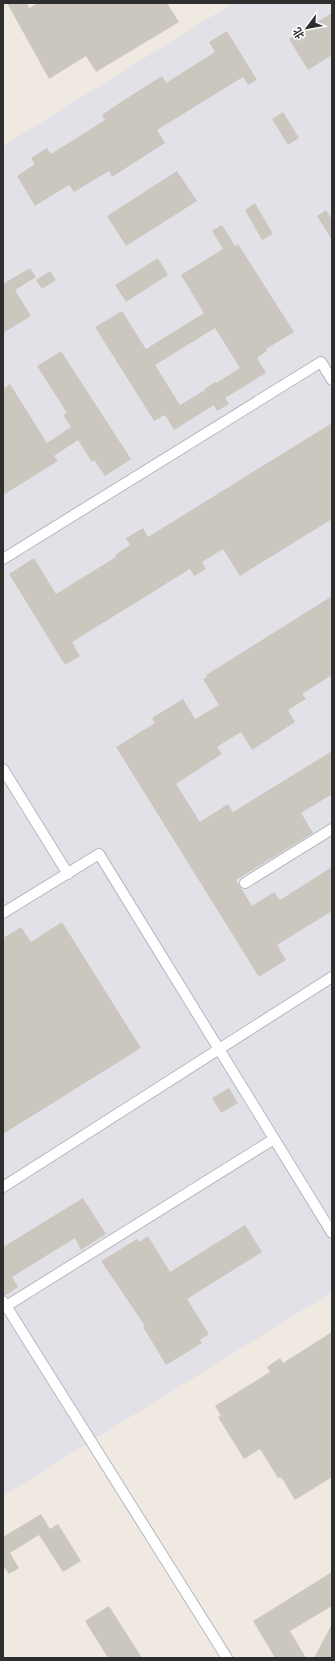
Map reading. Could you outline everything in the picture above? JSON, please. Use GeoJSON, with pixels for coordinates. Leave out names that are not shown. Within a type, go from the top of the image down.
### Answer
{"type":"FeatureCollection","features":[{"type":"Feature","properties":{"kind":"street"},"geometry":{"type":"LineString","coordinates":[[3,559],[321,362],[332,380]]}},
{"type":"Feature","properties":{"kind":"street"},"geometry":{"type":"LineString","coordinates":[[3,769],[68,874]]}},
{"type":"Feature","properties":{"kind":"street"},"geometry":{"type":"LineString","coordinates":[[245,883],[332,829]]}},
{"type":"Feature","properties":{"kind":"street"},"geometry":{"type":"LineString","coordinates":[[3,913],[99,854],[332,1233]]}},
{"type":"Feature","properties":{"kind":"street"},"geometry":{"type":"LineString","coordinates":[[3,1187],[332,977]]}},
{"type":"Feature","properties":{"kind":"street"},"geometry":{"type":"LineString","coordinates":[[227,1658],[4,1305],[274,1139]]}},
{"type":"Feature","properties":{"kind":"shaded area"},"geometry":{"type":"Polygon","coordinates":[[[233,3],[332,3],[332,1292],[3,1496],[3,146],[233,3]]]}},
{"type":"Feature","properties":{"kind":"building"},"geometry":{"type":"Polygon","coordinates":[[[7,3],[27,3],[29,8],[38,3],[167,3],[179,22],[96,72],[86,56],[49,79],[7,3]]]}},
{"type":"Feature","properties":{"kind":"building"},"geometry":{"type":"Polygon","coordinates":[[[332,13],[332,55],[308,70],[289,39],[332,13]]]}},
{"type":"Feature","properties":{"kind":"building"},"geometry":{"type":"Polygon","coordinates":[[[227,31],[257,80],[248,85],[243,77],[157,130],[165,143],[112,177],[109,171],[74,192],[69,185],[35,206],[17,176],[35,164],[31,158],[47,148],[51,154],[105,120],[102,115],[162,76],[166,83],[215,52],[209,42],[227,31]]]}},
{"type":"Feature","properties":{"kind":"building"},"geometry":{"type":"Polygon","coordinates":[[[283,112],[299,138],[288,145],[272,119],[283,112]]]}},
{"type":"Feature","properties":{"kind":"building"},"geometry":{"type":"Polygon","coordinates":[[[177,171],[197,201],[126,246],[107,216],[177,171]]]}},
{"type":"Feature","properties":{"kind":"building"},"geometry":{"type":"Polygon","coordinates":[[[255,203],[273,234],[262,240],[245,210],[255,203]]]}},
{"type":"Feature","properties":{"kind":"building"},"geometry":{"type":"Polygon","coordinates":[[[326,210],[332,220],[332,240],[317,216],[326,210]]]}},
{"type":"Feature","properties":{"kind":"building"},"geometry":{"type":"Polygon","coordinates":[[[222,225],[235,246],[238,244],[294,332],[266,349],[267,351],[257,358],[266,373],[225,398],[229,404],[217,411],[214,405],[174,430],[165,415],[154,421],[95,327],[122,311],[146,349],[204,313],[181,275],[223,249],[212,231],[222,225]],[[215,328],[155,365],[180,405],[215,382],[216,383],[240,368],[215,328]]]}},
{"type":"Feature","properties":{"kind":"building"},"geometry":{"type":"Polygon","coordinates":[[[158,258],[168,275],[126,302],[115,285],[158,258]]]}},
{"type":"Feature","properties":{"kind":"building"},"geometry":{"type":"Polygon","coordinates":[[[30,268],[36,277],[15,290],[31,316],[3,333],[3,284],[30,268]]]}},
{"type":"Feature","properties":{"kind":"building"},"geometry":{"type":"Polygon","coordinates":[[[50,271],[56,280],[42,289],[36,280],[50,271]]]}},
{"type":"Feature","properties":{"kind":"building"},"geometry":{"type":"Polygon","coordinates":[[[61,351],[131,459],[105,476],[94,460],[92,462],[78,440],[54,456],[58,461],[3,495],[3,389],[10,384],[47,443],[71,427],[63,415],[67,413],[37,366],[61,351]]]}},
{"type":"Feature","properties":{"kind":"building"},"geometry":{"type":"Polygon","coordinates":[[[332,423],[332,519],[240,576],[223,549],[202,562],[206,569],[194,576],[190,569],[72,642],[80,656],[65,665],[9,574],[34,558],[56,594],[116,557],[115,555],[130,545],[126,538],[143,528],[148,537],[332,423]]]}},
{"type":"Feature","properties":{"kind":"building"},"geometry":{"type":"Polygon","coordinates":[[[332,596],[332,675],[302,694],[306,699],[288,710],[295,722],[252,750],[241,732],[217,747],[222,754],[176,784],[200,822],[228,804],[233,812],[332,751],[332,794],[301,813],[313,833],[236,880],[252,906],[274,892],[280,900],[332,867],[332,911],[277,945],[286,960],[259,977],[116,747],[155,723],[152,718],[183,699],[195,719],[219,705],[203,679],[207,677],[206,675],[332,596]]]}},
{"type":"Feature","properties":{"kind":"building"},"geometry":{"type":"Polygon","coordinates":[[[62,922],[141,1048],[3,1134],[3,938],[21,927],[31,942],[62,922]]]}},
{"type":"Feature","properties":{"kind":"building"},"geometry":{"type":"Polygon","coordinates":[[[229,1088],[238,1103],[221,1113],[212,1098],[229,1088]]]}},
{"type":"Feature","properties":{"kind":"building"},"geometry":{"type":"Polygon","coordinates":[[[83,1198],[106,1234],[81,1250],[75,1238],[12,1277],[18,1287],[6,1295],[3,1295],[3,1247],[83,1198]]]}},
{"type":"Feature","properties":{"kind":"building"},"geometry":{"type":"Polygon","coordinates":[[[245,1225],[262,1252],[187,1299],[209,1334],[200,1340],[202,1343],[166,1365],[143,1327],[145,1326],[101,1261],[137,1239],[139,1242],[148,1236],[170,1272],[245,1225]]]}},
{"type":"Feature","properties":{"kind":"building"},"geometry":{"type":"Polygon","coordinates":[[[332,1332],[332,1477],[295,1500],[283,1480],[280,1477],[278,1478],[260,1449],[244,1459],[218,1417],[221,1416],[215,1406],[270,1372],[267,1367],[280,1358],[283,1363],[332,1332]]]}},
{"type":"Feature","properties":{"kind":"building"},"geometry":{"type":"Polygon","coordinates":[[[41,1514],[50,1529],[58,1524],[81,1561],[63,1572],[39,1535],[10,1553],[19,1568],[9,1574],[3,1566],[3,1537],[41,1514]]]}},
{"type":"Feature","properties":{"kind":"building"},"geometry":{"type":"Polygon","coordinates":[[[332,1572],[332,1606],[290,1631],[306,1658],[275,1658],[253,1621],[332,1572]]]}},
{"type":"Feature","properties":{"kind":"building"},"geometry":{"type":"Polygon","coordinates":[[[109,1606],[142,1658],[108,1658],[85,1621],[109,1606]]]}},
{"type":"Feature","properties":{"kind":"building"},"geometry":{"type":"Polygon","coordinates":[[[332,1624],[332,1658],[314,1658],[332,1624]]]}}]}
